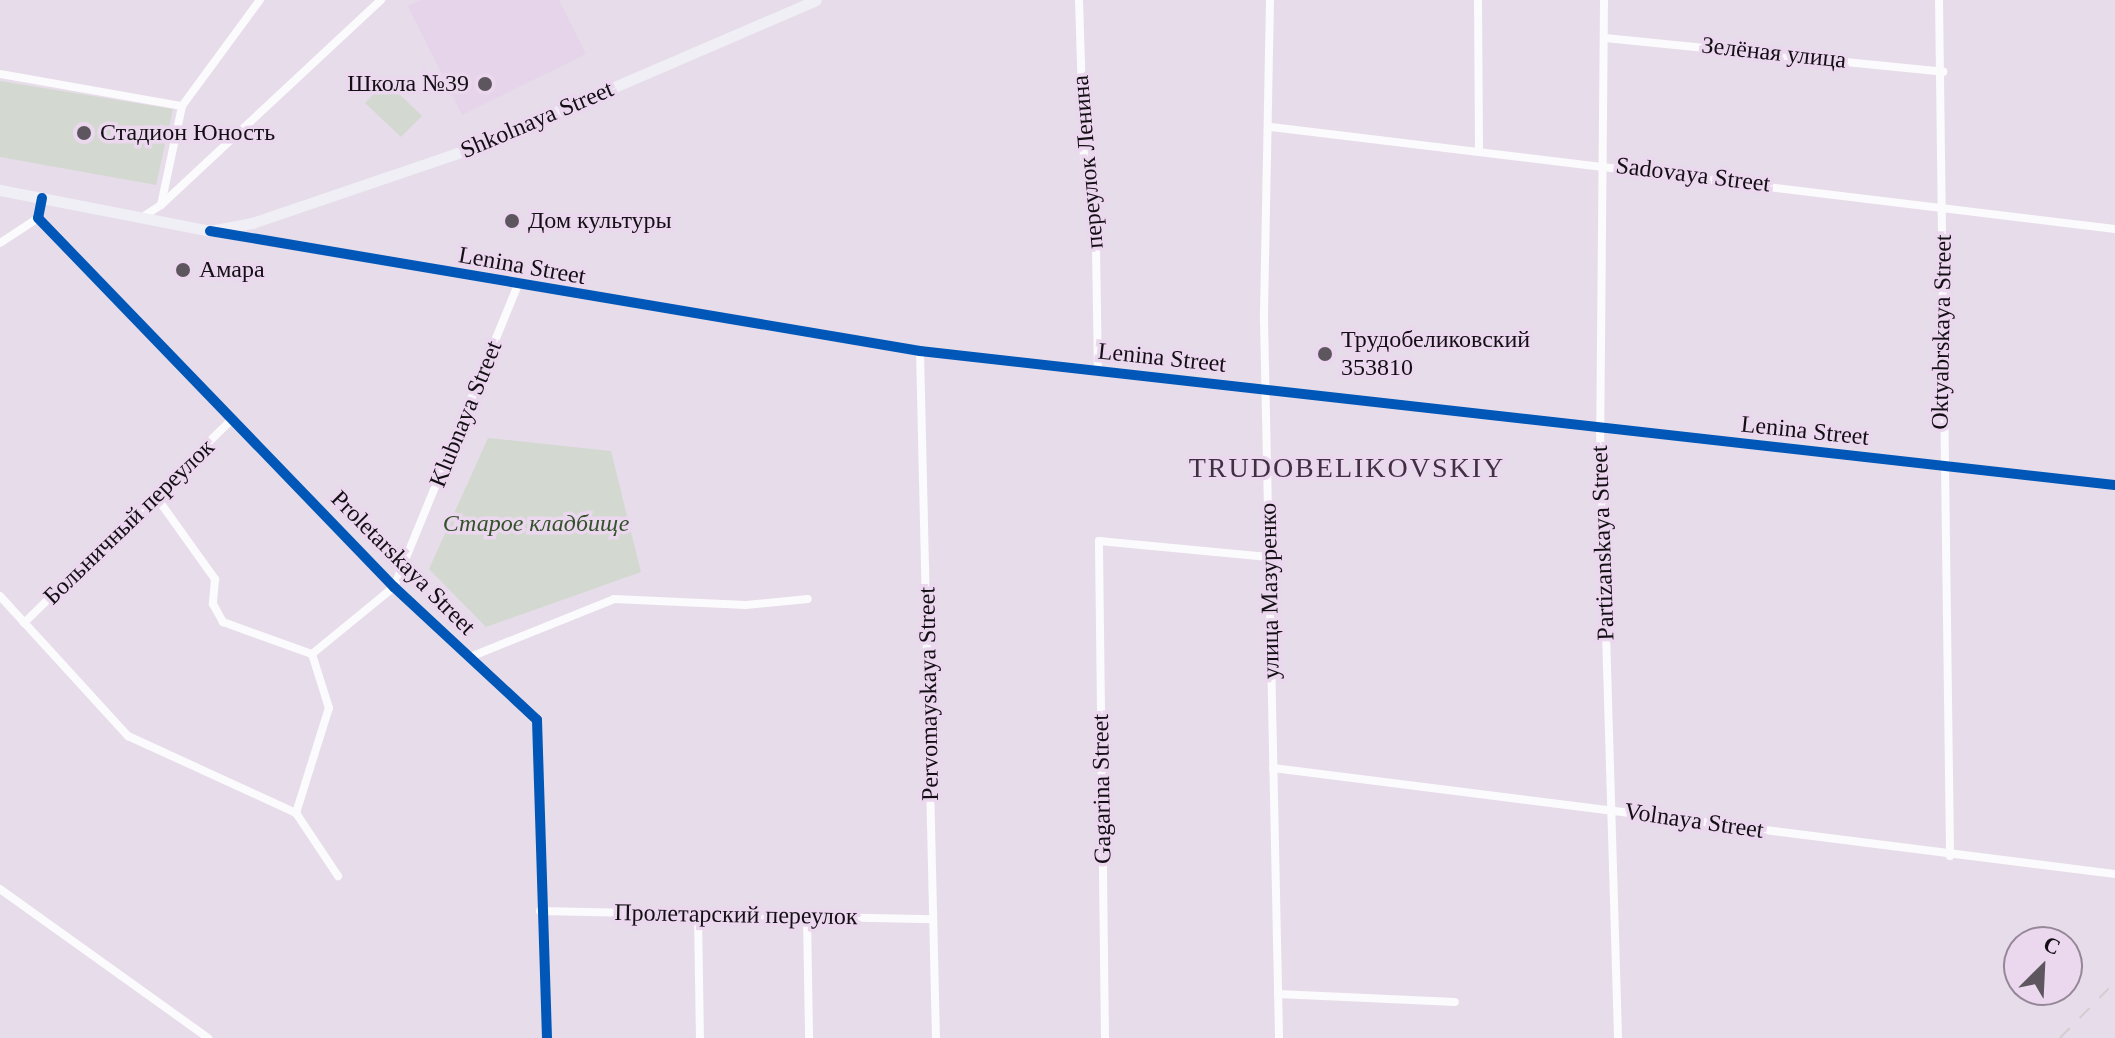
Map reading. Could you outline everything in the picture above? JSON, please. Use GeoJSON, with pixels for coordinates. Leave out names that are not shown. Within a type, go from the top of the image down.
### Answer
{"type":"FeatureCollection","features":[{"type":"Feature","properties":{"kind":"main road","name":"Shkolnaya Street"},"geometry":{"type":"LineString","coordinates":[[210,231],[252,223],[475,147],[816,0]]}},
{"type":"Feature","properties":{"kind":"main road","name":"Lenina Street"},"geometry":{"type":"LineString","coordinates":[[0,190],[210,231]]}},
{"type":"Feature","properties":{"kind":"street"},"geometry":{"type":"LineString","coordinates":[[161,205],[182,106],[260,0]]}},
{"type":"Feature","properties":{"kind":"street"},"geometry":{"type":"LineString","coordinates":[[144,216],[161,205],[381,0]]}},
{"type":"Feature","properties":{"kind":"street","name":"переулок Ленина"},"geometry":{"type":"LineString","coordinates":[[1079,0],[1084,158],[1095,184],[1098,372]]}},
{"type":"Feature","properties":{"kind":"street","name":"улица Мазуренко"},"geometry":{"type":"LineString","coordinates":[[1270,0],[1266,390],[1279,1038]]}},
{"type":"Feature","properties":{"kind":"street"},"geometry":{"type":"LineString","coordinates":[[1478,0],[1479,151]]}},
{"type":"Feature","properties":{"kind":"street","name":"Partizanskaya Street"},"geometry":{"type":"LineString","coordinates":[[1604,0],[1608,165],[1600,430],[1618,1038]]}},
{"type":"Feature","properties":{"kind":"street","name":"Oktyabrskaya Street"},"geometry":{"type":"LineString","coordinates":[[1939,0],[1944,205],[1940,466],[1950,856]]}},
{"type":"Feature","properties":{"kind":"street","name":"Зелёная улица"},"geometry":{"type":"LineString","coordinates":[[1605,38],[1943,72]]}},
{"type":"Feature","properties":{"kind":"street"},"geometry":{"type":"LineString","coordinates":[[0,74],[182,106]]}},
{"type":"Feature","properties":{"kind":"street","name":"Sadovaya Street"},"geometry":{"type":"LineString","coordinates":[[1271,127],[1944,205],[2115,229]]}},
{"type":"Feature","properties":{"kind":"street"},"geometry":{"type":"LineString","coordinates":[[0,243],[38,218],[42,198]]}},
{"type":"Feature","properties":{"kind":"street","name":"Proletarskaya Street"},"geometry":{"type":"LineString","coordinates":[[38,218],[394,587],[537,720],[540,911],[547,1038]]}},
{"type":"Feature","properties":{"kind":"street"},"geometry":{"type":"LineString","coordinates":[[248,237],[252,223]]}},
{"type":"Feature","properties":{"kind":"street","name":"Lenina Street"},"geometry":{"type":"LineString","coordinates":[[210,231],[920,351],[1600,430],[2115,485]]}},
{"type":"Feature","properties":{"kind":"street","name":"Klubnaya Street"},"geometry":{"type":"LineString","coordinates":[[394,587],[518,285]]}},
{"type":"Feature","properties":{"kind":"street","name":"Pervomayskaya Street"},"geometry":{"type":"LineString","coordinates":[[920,351],[936,1038]]}},
{"type":"Feature","properties":{"kind":"street","name":"Больничный переулок"},"geometry":{"type":"LineString","coordinates":[[24,623],[157,498],[232,419]]}},
{"type":"Feature","properties":{"kind":"street"},"geometry":{"type":"LineString","coordinates":[[157,498],[215,579],[213,604],[223,622],[312,654]]}},
{"type":"Feature","properties":{"kind":"street","name":"Gagarina Street"},"geometry":{"type":"LineString","coordinates":[[1105,1038],[1099,541],[1268,557]]}},
{"type":"Feature","properties":{"kind":"street"},"geometry":{"type":"LineString","coordinates":[[312,654],[394,587]]}},
{"type":"Feature","properties":{"kind":"street"},"geometry":{"type":"LineString","coordinates":[[0,596],[128,736],[296,813],[338,876]]}},
{"type":"Feature","properties":{"kind":"street"},"geometry":{"type":"LineString","coordinates":[[470,657],[614,599],[746,605],[808,599]]}},
{"type":"Feature","properties":{"kind":"street"},"geometry":{"type":"LineString","coordinates":[[296,813],[329,708],[312,654]]}},
{"type":"Feature","properties":{"kind":"street","name":"Volnaya Street"},"geometry":{"type":"LineString","coordinates":[[1273,768],[1950,856],[2115,874]]}},
{"type":"Feature","properties":{"kind":"street"},"geometry":{"type":"LineString","coordinates":[[0,889],[208,1038]]}},
{"type":"Feature","properties":{"kind":"street","name":"Пролетарский переулок"},"geometry":{"type":"LineString","coordinates":[[540,911],[933,919]]}},
{"type":"Feature","properties":{"kind":"street"},"geometry":{"type":"LineString","coordinates":[[698,914],[700,1038]]}},
{"type":"Feature","properties":{"kind":"street"},"geometry":{"type":"LineString","coordinates":[[807,918],[809,1038]]}},
{"type":"Feature","properties":{"kind":"street"},"geometry":{"type":"LineString","coordinates":[[1278,994],[1455,1002]]}},
{"type":"Feature","properties":{"kind":"shaded area","name":"Школа №39"},"geometry":{"type":"Polygon","coordinates":[[[421,0],[559,0],[586,54],[462,115],[408,6],[421,0]]]}},
{"type":"Feature","properties":{"kind":"green space","name":"Стадион Юность"},"geometry":{"type":"Polygon","coordinates":[[[0,81],[173,109],[156,185],[0,157],[0,81]]]}},
{"type":"Feature","properties":{"kind":"green space"},"geometry":{"type":"Polygon","coordinates":[[[386,81],[422,116],[401,137],[365,103],[386,81]]]}},
{"type":"Feature","properties":{"kind":"green space","name":"Старое кладбище"},"geometry":{"type":"Polygon","coordinates":[[[488,438],[611,451],[641,572],[486,627],[429,569],[488,438]]]}},
{"type":"Feature","properties":{"kind":"railway"},"geometry":{"type":"LineString","coordinates":[[2060,1038],[2115,982]]}},
{"type":"Feature","properties":{"kind":"cycle path"},"geometry":{"type":"LineString","coordinates":[[42,198],[38,218],[394,587],[537,720],[547,1038]]}},
{"type":"Feature","properties":{"kind":"cycle path"},"geometry":{"type":"LineString","coordinates":[[210,231],[920,351],[2115,485]]}},
{"type":"Feature","properties":{"kind":"place","name":"Школа №39"},"geometry":{"type":"Point","coordinates":[485,84]}},
{"type":"Feature","properties":{"kind":"place","name":"Стадион Юность"},"geometry":{"type":"Point","coordinates":[84,133]}},
{"type":"Feature","properties":{"kind":"place","name":"Дом культуры"},"geometry":{"type":"Point","coordinates":[512,221]}},
{"type":"Feature","properties":{"kind":"place","name":"Амара"},"geometry":{"type":"Point","coordinates":[183,270]}},
{"type":"Feature","properties":{"kind":"place","name":"Трудобеликовский 353810"},"geometry":{"type":"Point","coordinates":[1325,354]}},
{"type":"Feature","properties":{"kind":"district","name":"TRUDOBELIKOVSKIY"},"geometry":{"type":"Point","coordinates":[1347,468]}}]}
